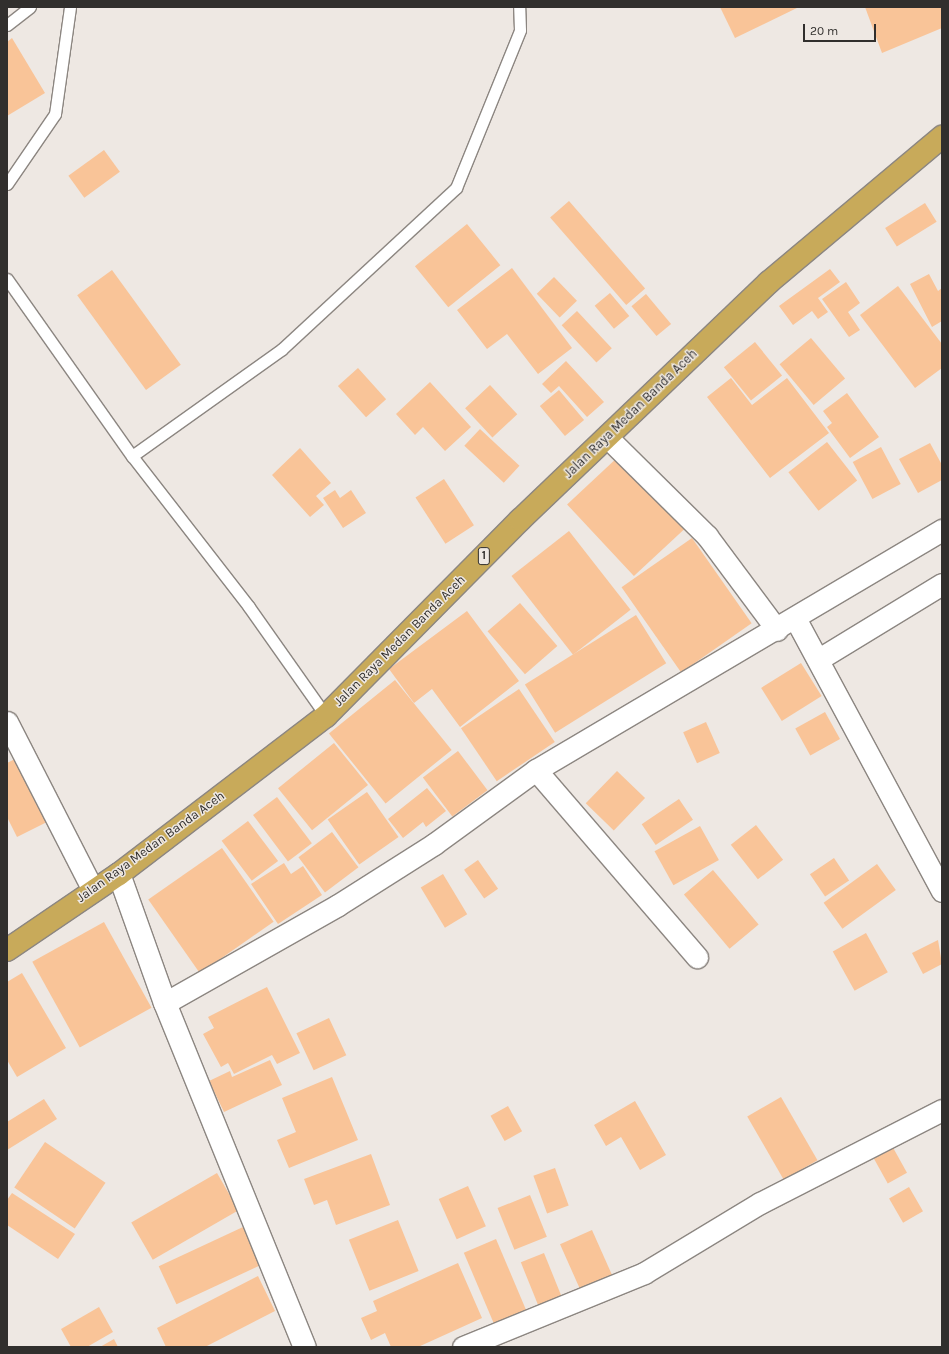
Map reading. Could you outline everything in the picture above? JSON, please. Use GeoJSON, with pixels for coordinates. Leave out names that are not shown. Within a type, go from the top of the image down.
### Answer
{"type":"FeatureCollection","features":[{"type":"Feature","properties":{"kind":"highway","name":"Jalan Raya Medan Banda Aceh"},"geometry":{"type":"LineString","coordinates":[[7,950],[93,890],[119,874],[326,716],[607,437],[769,282],[942,137]]}},
{"type":"Feature","properties":{"kind":"street"},"geometry":{"type":"LineString","coordinates":[[607,437],[707,536],[777,630]]}},
{"type":"Feature","properties":{"kind":"street"},"geometry":{"type":"LineString","coordinates":[[165,1004],[338,905],[434,844],[536,770],[777,630],[942,530]]}},
{"type":"Feature","properties":{"kind":"street"},"geometry":{"type":"LineString","coordinates":[[819,659],[942,584]]}},
{"type":"Feature","properties":{"kind":"street"},"geometry":{"type":"LineString","coordinates":[[795,618],[819,659],[942,891]]}},
{"type":"Feature","properties":{"kind":"street"},"geometry":{"type":"LineString","coordinates":[[7,722],[93,890]]}},
{"type":"Feature","properties":{"kind":"street"},"geometry":{"type":"LineString","coordinates":[[536,770],[697,957]]}},
{"type":"Feature","properties":{"kind":"street"},"geometry":{"type":"LineString","coordinates":[[119,874],[165,1004],[305,1347]]}},
{"type":"Feature","properties":{"kind":"street"},"geometry":{"type":"LineString","coordinates":[[463,1347],[644,1273],[760,1203],[942,1110]]}},
{"type":"Feature","properties":{"kind":"lane"},"geometry":{"type":"LineString","coordinates":[[7,25],[30,7]]}},
{"type":"Feature","properties":{"kind":"lane"},"geometry":{"type":"LineString","coordinates":[[7,184],[55,114],[70,7]]}},
{"type":"Feature","properties":{"kind":"lane"},"geometry":{"type":"LineString","coordinates":[[132,456],[282,349],[456,188],[520,30],[519,7]]}},
{"type":"Feature","properties":{"kind":"lane"},"geometry":{"type":"LineString","coordinates":[[7,279],[132,456],[249,607],[326,716]]}},
{"type":"Feature","properties":{"kind":"building"},"geometry":{"type":"Polygon","coordinates":[[[720,7],[799,7],[735,38],[720,7]]]}},
{"type":"Feature","properties":{"kind":"building"},"geometry":{"type":"Polygon","coordinates":[[[865,7],[942,7],[942,28],[882,53],[865,7]]]}},
{"type":"Feature","properties":{"kind":"building"},"geometry":{"type":"Polygon","coordinates":[[[12,38],[45,93],[7,116],[7,42],[12,38]]]}},
{"type":"Feature","properties":{"kind":"building"},"geometry":{"type":"Polygon","coordinates":[[[104,150],[120,172],[84,198],[68,176],[104,150]]]}},
{"type":"Feature","properties":{"kind":"building"},"geometry":{"type":"Polygon","coordinates":[[[569,201],[645,289],[626,305],[550,217],[569,201]]]}},
{"type":"Feature","properties":{"kind":"building"},"geometry":{"type":"Polygon","coordinates":[[[925,203],[937,222],[897,247],[885,228],[925,203]]]}},
{"type":"Feature","properties":{"kind":"building"},"geometry":{"type":"Polygon","coordinates":[[[467,224],[500,265],[448,307],[415,266],[467,224]]]}},
{"type":"Feature","properties":{"kind":"building"},"geometry":{"type":"Polygon","coordinates":[[[512,268],[572,348],[538,374],[507,334],[487,349],[457,310],[512,268]]]}},
{"type":"Feature","properties":{"kind":"building"},"geometry":{"type":"Polygon","coordinates":[[[830,269],[840,282],[818,298],[828,312],[818,319],[812,311],[793,325],[779,306],[830,269]]]}},
{"type":"Feature","properties":{"kind":"building"},"geometry":{"type":"Polygon","coordinates":[[[112,270],[181,365],[146,390],[77,295],[112,270]]]}},
{"type":"Feature","properties":{"kind":"building"},"geometry":{"type":"Polygon","coordinates":[[[929,274],[938,291],[942,288],[942,321],[932,327],[910,284],[929,274]]]}},
{"type":"Feature","properties":{"kind":"building"},"geometry":{"type":"Polygon","coordinates":[[[554,277],[577,301],[560,317],[537,294],[554,277]]]}},
{"type":"Feature","properties":{"kind":"building"},"geometry":{"type":"Polygon","coordinates":[[[846,282],[860,303],[848,312],[860,330],[849,337],[822,299],[846,282]]]}},
{"type":"Feature","properties":{"kind":"building"},"geometry":{"type":"Polygon","coordinates":[[[898,286],[942,344],[942,368],[915,388],[860,315],[898,286]]]}},
{"type":"Feature","properties":{"kind":"building"},"geometry":{"type":"Polygon","coordinates":[[[610,293],[629,316],[614,329],[595,306],[610,293]]]}},
{"type":"Feature","properties":{"kind":"building"},"geometry":{"type":"Polygon","coordinates":[[[646,294],[671,324],[657,336],[631,306],[646,294]]]}},
{"type":"Feature","properties":{"kind":"building"},"geometry":{"type":"Polygon","coordinates":[[[577,311],[612,348],[596,363],[562,325],[577,311]]]}},
{"type":"Feature","properties":{"kind":"building"},"geometry":{"type":"Polygon","coordinates":[[[811,338],[845,379],[814,405],[780,364],[811,338]]]}},
{"type":"Feature","properties":{"kind":"building"},"geometry":{"type":"Polygon","coordinates":[[[755,342],[782,375],[751,401],[724,367],[755,342]]]}},
{"type":"Feature","properties":{"kind":"building"},"geometry":{"type":"Polygon","coordinates":[[[566,361],[604,402],[587,417],[559,386],[551,393],[542,384],[566,361]]]}},
{"type":"Feature","properties":{"kind":"building"},"geometry":{"type":"Polygon","coordinates":[[[358,368],[386,399],[366,417],[338,386],[358,368]]]}},
{"type":"Feature","properties":{"kind":"building"},"geometry":{"type":"Polygon","coordinates":[[[731,378],[752,405],[787,378],[829,433],[770,478],[707,397],[731,378]]]}},
{"type":"Feature","properties":{"kind":"building"},"geometry":{"type":"Polygon","coordinates":[[[430,382],[471,427],[445,451],[423,427],[415,435],[396,414],[430,382]]]}},
{"type":"Feature","properties":{"kind":"building"},"geometry":{"type":"Polygon","coordinates":[[[490,385],[517,414],[492,437],[465,408],[490,385]]]}},
{"type":"Feature","properties":{"kind":"building"},"geometry":{"type":"Polygon","coordinates":[[[559,390],[584,420],[565,436],[540,406],[559,390]]]}},
{"type":"Feature","properties":{"kind":"building"},"geometry":{"type":"Polygon","coordinates":[[[847,393],[879,437],[850,458],[827,427],[832,423],[823,411],[847,393]]]}},
{"type":"Feature","properties":{"kind":"building"},"geometry":{"type":"Polygon","coordinates":[[[480,429],[519,466],[504,483],[464,446],[480,429]]]}},
{"type":"Feature","properties":{"kind":"building"},"geometry":{"type":"Polygon","coordinates":[[[827,442],[857,481],[819,511],[788,472],[827,442]]]}},
{"type":"Feature","properties":{"kind":"building"},"geometry":{"type":"Polygon","coordinates":[[[930,443],[942,465],[942,480],[918,493],[899,459],[930,443]]]}},
{"type":"Feature","properties":{"kind":"building"},"geometry":{"type":"Polygon","coordinates":[[[881,447],[901,484],[872,499],[853,462],[881,447]]]}},
{"type":"Feature","properties":{"kind":"building"},"geometry":{"type":"Polygon","coordinates":[[[300,448],[331,483],[316,496],[324,505],[310,517],[272,475],[300,448]]]}},
{"type":"Feature","properties":{"kind":"building"},"geometry":{"type":"Polygon","coordinates":[[[619,456],[686,528],[634,576],[567,504],[619,456]]]}},
{"type":"Feature","properties":{"kind":"building"},"geometry":{"type":"Polygon","coordinates":[[[444,479],[474,525],[445,544],[415,498],[444,479]]]}},
{"type":"Feature","properties":{"kind":"building"},"geometry":{"type":"Polygon","coordinates":[[[335,490],[340,498],[351,490],[366,513],[343,528],[323,498],[335,490]]]}},
{"type":"Feature","properties":{"kind":"building"},"geometry":{"type":"Polygon","coordinates":[[[569,531],[631,610],[573,655],[511,576],[569,531]]]}},
{"type":"Feature","properties":{"kind":"building"},"geometry":{"type":"Polygon","coordinates":[[[692,538],[752,623],[681,673],[622,587],[692,538]]]}},
{"type":"Feature","properties":{"kind":"building"},"geometry":{"type":"Polygon","coordinates":[[[520,603],[557,646],[525,674],[488,631],[520,603]]]}},
{"type":"Feature","properties":{"kind":"building"},"geometry":{"type":"Polygon","coordinates":[[[467,611],[519,681],[460,727],[432,689],[414,703],[389,669],[467,611]]]}},
{"type":"Feature","properties":{"kind":"building"},"geometry":{"type":"Polygon","coordinates":[[[636,615],[666,663],[555,733],[525,684],[636,615]]]}},
{"type":"Feature","properties":{"kind":"building"},"geometry":{"type":"Polygon","coordinates":[[[801,663],[822,696],[782,721],[761,688],[801,663]]]}},
{"type":"Feature","properties":{"kind":"building"},"geometry":{"type":"Polygon","coordinates":[[[395,680],[452,750],[386,803],[329,733],[395,680]]]}},
{"type":"Feature","properties":{"kind":"building"},"geometry":{"type":"Polygon","coordinates":[[[519,689],[555,742],[497,781],[461,728],[519,689]]]}},
{"type":"Feature","properties":{"kind":"building"},"geometry":{"type":"Polygon","coordinates":[[[825,712],[840,739],[810,756],[795,728],[825,712]]]}},
{"type":"Feature","properties":{"kind":"building"},"geometry":{"type":"Polygon","coordinates":[[[706,722],[720,753],[697,763],[683,732],[706,722]]]}},
{"type":"Feature","properties":{"kind":"building"},"geometry":{"type":"Polygon","coordinates":[[[334,743],[368,785],[312,830],[278,788],[334,743]]]}},
{"type":"Feature","properties":{"kind":"building"},"geometry":{"type":"Polygon","coordinates":[[[458,751],[487,790],[452,817],[423,777],[458,751]]]}},
{"type":"Feature","properties":{"kind":"building"},"geometry":{"type":"Polygon","coordinates":[[[17,758],[49,821],[17,837],[7,817],[7,763],[17,758]]]}},
{"type":"Feature","properties":{"kind":"building"},"geometry":{"type":"Polygon","coordinates":[[[617,771],[645,798],[614,830],[586,803],[617,771]]]}},
{"type":"Feature","properties":{"kind":"building"},"geometry":{"type":"Polygon","coordinates":[[[427,788],[446,811],[426,827],[423,822],[403,838],[388,819],[427,788]]]}},
{"type":"Feature","properties":{"kind":"building"},"geometry":{"type":"Polygon","coordinates":[[[367,792],[399,837],[359,865],[328,820],[367,792]]]}},
{"type":"Feature","properties":{"kind":"building"},"geometry":{"type":"Polygon","coordinates":[[[277,797],[312,843],[288,861],[253,815],[277,797]]]}},
{"type":"Feature","properties":{"kind":"building"},"geometry":{"type":"Polygon","coordinates":[[[679,799],[693,820],[656,845],[642,824],[679,799]]]}},
{"type":"Feature","properties":{"kind":"building"},"geometry":{"type":"Polygon","coordinates":[[[248,821],[278,861],[252,881],[222,841],[248,821]]]}},
{"type":"Feature","properties":{"kind":"building"},"geometry":{"type":"Polygon","coordinates":[[[756,825],[783,860],[758,879],[731,845],[756,825]]]}},
{"type":"Feature","properties":{"kind":"building"},"geometry":{"type":"Polygon","coordinates":[[[700,826],[719,860],[673,885],[655,851],[700,826]]]}},
{"type":"Feature","properties":{"kind":"building"},"geometry":{"type":"Polygon","coordinates":[[[332,832],[358,867],[325,892],[298,857],[332,832]]]}},
{"type":"Feature","properties":{"kind":"building"},"geometry":{"type":"Polygon","coordinates":[[[222,848],[274,922],[200,973],[148,900],[222,848]]]}},
{"type":"Feature","properties":{"kind":"building"},"geometry":{"type":"Polygon","coordinates":[[[834,858],[849,880],[825,897],[810,874],[834,858]]]}},
{"type":"Feature","properties":{"kind":"building"},"geometry":{"type":"Polygon","coordinates":[[[478,860],[498,889],[484,898],[464,870],[478,860]]]}},
{"type":"Feature","properties":{"kind":"building"},"geometry":{"type":"Polygon","coordinates":[[[284,863],[291,874],[303,866],[322,895],[278,924],[251,884],[284,863]]]}},
{"type":"Feature","properties":{"kind":"building"},"geometry":{"type":"Polygon","coordinates":[[[877,864],[896,890],[842,929],[824,903],[877,864]]]}},
{"type":"Feature","properties":{"kind":"building"},"geometry":{"type":"Polygon","coordinates":[[[713,870],[759,924],[730,949],[684,894],[713,870]]]}},
{"type":"Feature","properties":{"kind":"building"},"geometry":{"type":"Polygon","coordinates":[[[443,874],[467,914],[445,928],[421,887],[443,874]]]}},
{"type":"Feature","properties":{"kind":"building"},"geometry":{"type":"Polygon","coordinates":[[[104,922],[152,1008],[80,1047],[32,962],[104,922]]]}},
{"type":"Feature","properties":{"kind":"building"},"geometry":{"type":"Polygon","coordinates":[[[866,933],[888,972],[855,991],[833,951],[866,933]]]}},
{"type":"Feature","properties":{"kind":"building"},"geometry":{"type":"Polygon","coordinates":[[[938,940],[942,964],[923,974],[912,953],[938,940]]]}},
{"type":"Feature","properties":{"kind":"building"},"geometry":{"type":"Polygon","coordinates":[[[22,973],[66,1048],[17,1077],[7,1060],[7,982],[22,973]]]}},
{"type":"Feature","properties":{"kind":"building"},"geometry":{"type":"Polygon","coordinates":[[[267,987],[300,1053],[277,1064],[272,1055],[234,1074],[228,1063],[221,1067],[203,1034],[214,1028],[208,1017],[267,987]]]}},
{"type":"Feature","properties":{"kind":"building"},"geometry":{"type":"Polygon","coordinates":[[[329,1018],[346,1055],[314,1070],[296,1033],[329,1018]]]}},
{"type":"Feature","properties":{"kind":"building"},"geometry":{"type":"Polygon","coordinates":[[[270,1060],[282,1085],[224,1112],[209,1081],[230,1071],[232,1077],[270,1060]]]}},
{"type":"Feature","properties":{"kind":"building"},"geometry":{"type":"Polygon","coordinates":[[[332,1077],[358,1140],[289,1168],[277,1140],[296,1132],[282,1098],[332,1077]]]}},
{"type":"Feature","properties":{"kind":"building"},"geometry":{"type":"Polygon","coordinates":[[[781,1097],[818,1160],[784,1180],[747,1116],[781,1097]]]}},
{"type":"Feature","properties":{"kind":"building"},"geometry":{"type":"Polygon","coordinates":[[[44,1099],[57,1119],[7,1150],[7,1122],[44,1099]]]}},
{"type":"Feature","properties":{"kind":"building"},"geometry":{"type":"Polygon","coordinates":[[[635,1101],[666,1155],[640,1170],[621,1137],[606,1146],[594,1125],[635,1101]]]}},
{"type":"Feature","properties":{"kind":"building"},"geometry":{"type":"Polygon","coordinates":[[[508,1106],[522,1131],[505,1141],[491,1116],[508,1106]]]}},
{"type":"Feature","properties":{"kind":"building"},"geometry":{"type":"Polygon","coordinates":[[[45,1142],[106,1183],[75,1228],[14,1188],[45,1142]]]}},
{"type":"Feature","properties":{"kind":"building"},"geometry":{"type":"Polygon","coordinates":[[[891,1144],[907,1173],[888,1184],[872,1155],[891,1144]]]}},
{"type":"Feature","properties":{"kind":"building"},"geometry":{"type":"Polygon","coordinates":[[[371,1154],[390,1205],[336,1225],[327,1200],[314,1205],[304,1179],[371,1154]]]}},
{"type":"Feature","properties":{"kind":"building"},"geometry":{"type":"Polygon","coordinates":[[[555,1168],[569,1206],[547,1213],[533,1176],[555,1168]]]}},
{"type":"Feature","properties":{"kind":"building"},"geometry":{"type":"Polygon","coordinates":[[[217,1173],[238,1210],[153,1260],[131,1222],[217,1173]]]}},
{"type":"Feature","properties":{"kind":"building"},"geometry":{"type":"Polygon","coordinates":[[[468,1186],[486,1226],[457,1239],[439,1199],[468,1186]]]}},
{"type":"Feature","properties":{"kind":"building"},"geometry":{"type":"Polygon","coordinates":[[[909,1187],[923,1211],[903,1223],[889,1198],[909,1187]]]}},
{"type":"Feature","properties":{"kind":"building"},"geometry":{"type":"Polygon","coordinates":[[[12,1193],[75,1234],[58,1259],[7,1225],[7,1200],[12,1193]]]}},
{"type":"Feature","properties":{"kind":"building"},"geometry":{"type":"Polygon","coordinates":[[[530,1195],[547,1237],[514,1250],[498,1208],[530,1195]]]}},
{"type":"Feature","properties":{"kind":"building"},"geometry":{"type":"Polygon","coordinates":[[[398,1220],[419,1271],[369,1291],[349,1240],[398,1220]]]}},
{"type":"Feature","properties":{"kind":"building"},"geometry":{"type":"Polygon","coordinates":[[[243,1227],[261,1265],[176,1304],[159,1266],[243,1227]]]}},
{"type":"Feature","properties":{"kind":"building"},"geometry":{"type":"Polygon","coordinates":[[[592,1230],[613,1278],[581,1292],[560,1244],[592,1230]]]}},
{"type":"Feature","properties":{"kind":"building"},"geometry":{"type":"Polygon","coordinates":[[[496,1239],[526,1310],[494,1324],[464,1253],[496,1239]]]}},
{"type":"Feature","properties":{"kind":"building"},"geometry":{"type":"Polygon","coordinates":[[[544,1253],[562,1298],[539,1307],[521,1262],[544,1253]]]}},
{"type":"Feature","properties":{"kind":"building"},"geometry":{"type":"Polygon","coordinates":[[[458,1263],[482,1318],[418,1347],[391,1347],[385,1333],[371,1340],[361,1318],[377,1311],[373,1301],[458,1263]]]}},
{"type":"Feature","properties":{"kind":"building"},"geometry":{"type":"Polygon","coordinates":[[[258,1276],[275,1311],[205,1347],[166,1347],[157,1328],[258,1276]]]}},
{"type":"Feature","properties":{"kind":"building"},"geometry":{"type":"Polygon","coordinates":[[[99,1307],[113,1332],[87,1347],[71,1347],[61,1329],[99,1307]]]}},
{"type":"Feature","properties":{"kind":"building"},"geometry":{"type":"Polygon","coordinates":[[[114,1339],[118,1347],[100,1347],[114,1339]]]}}]}
